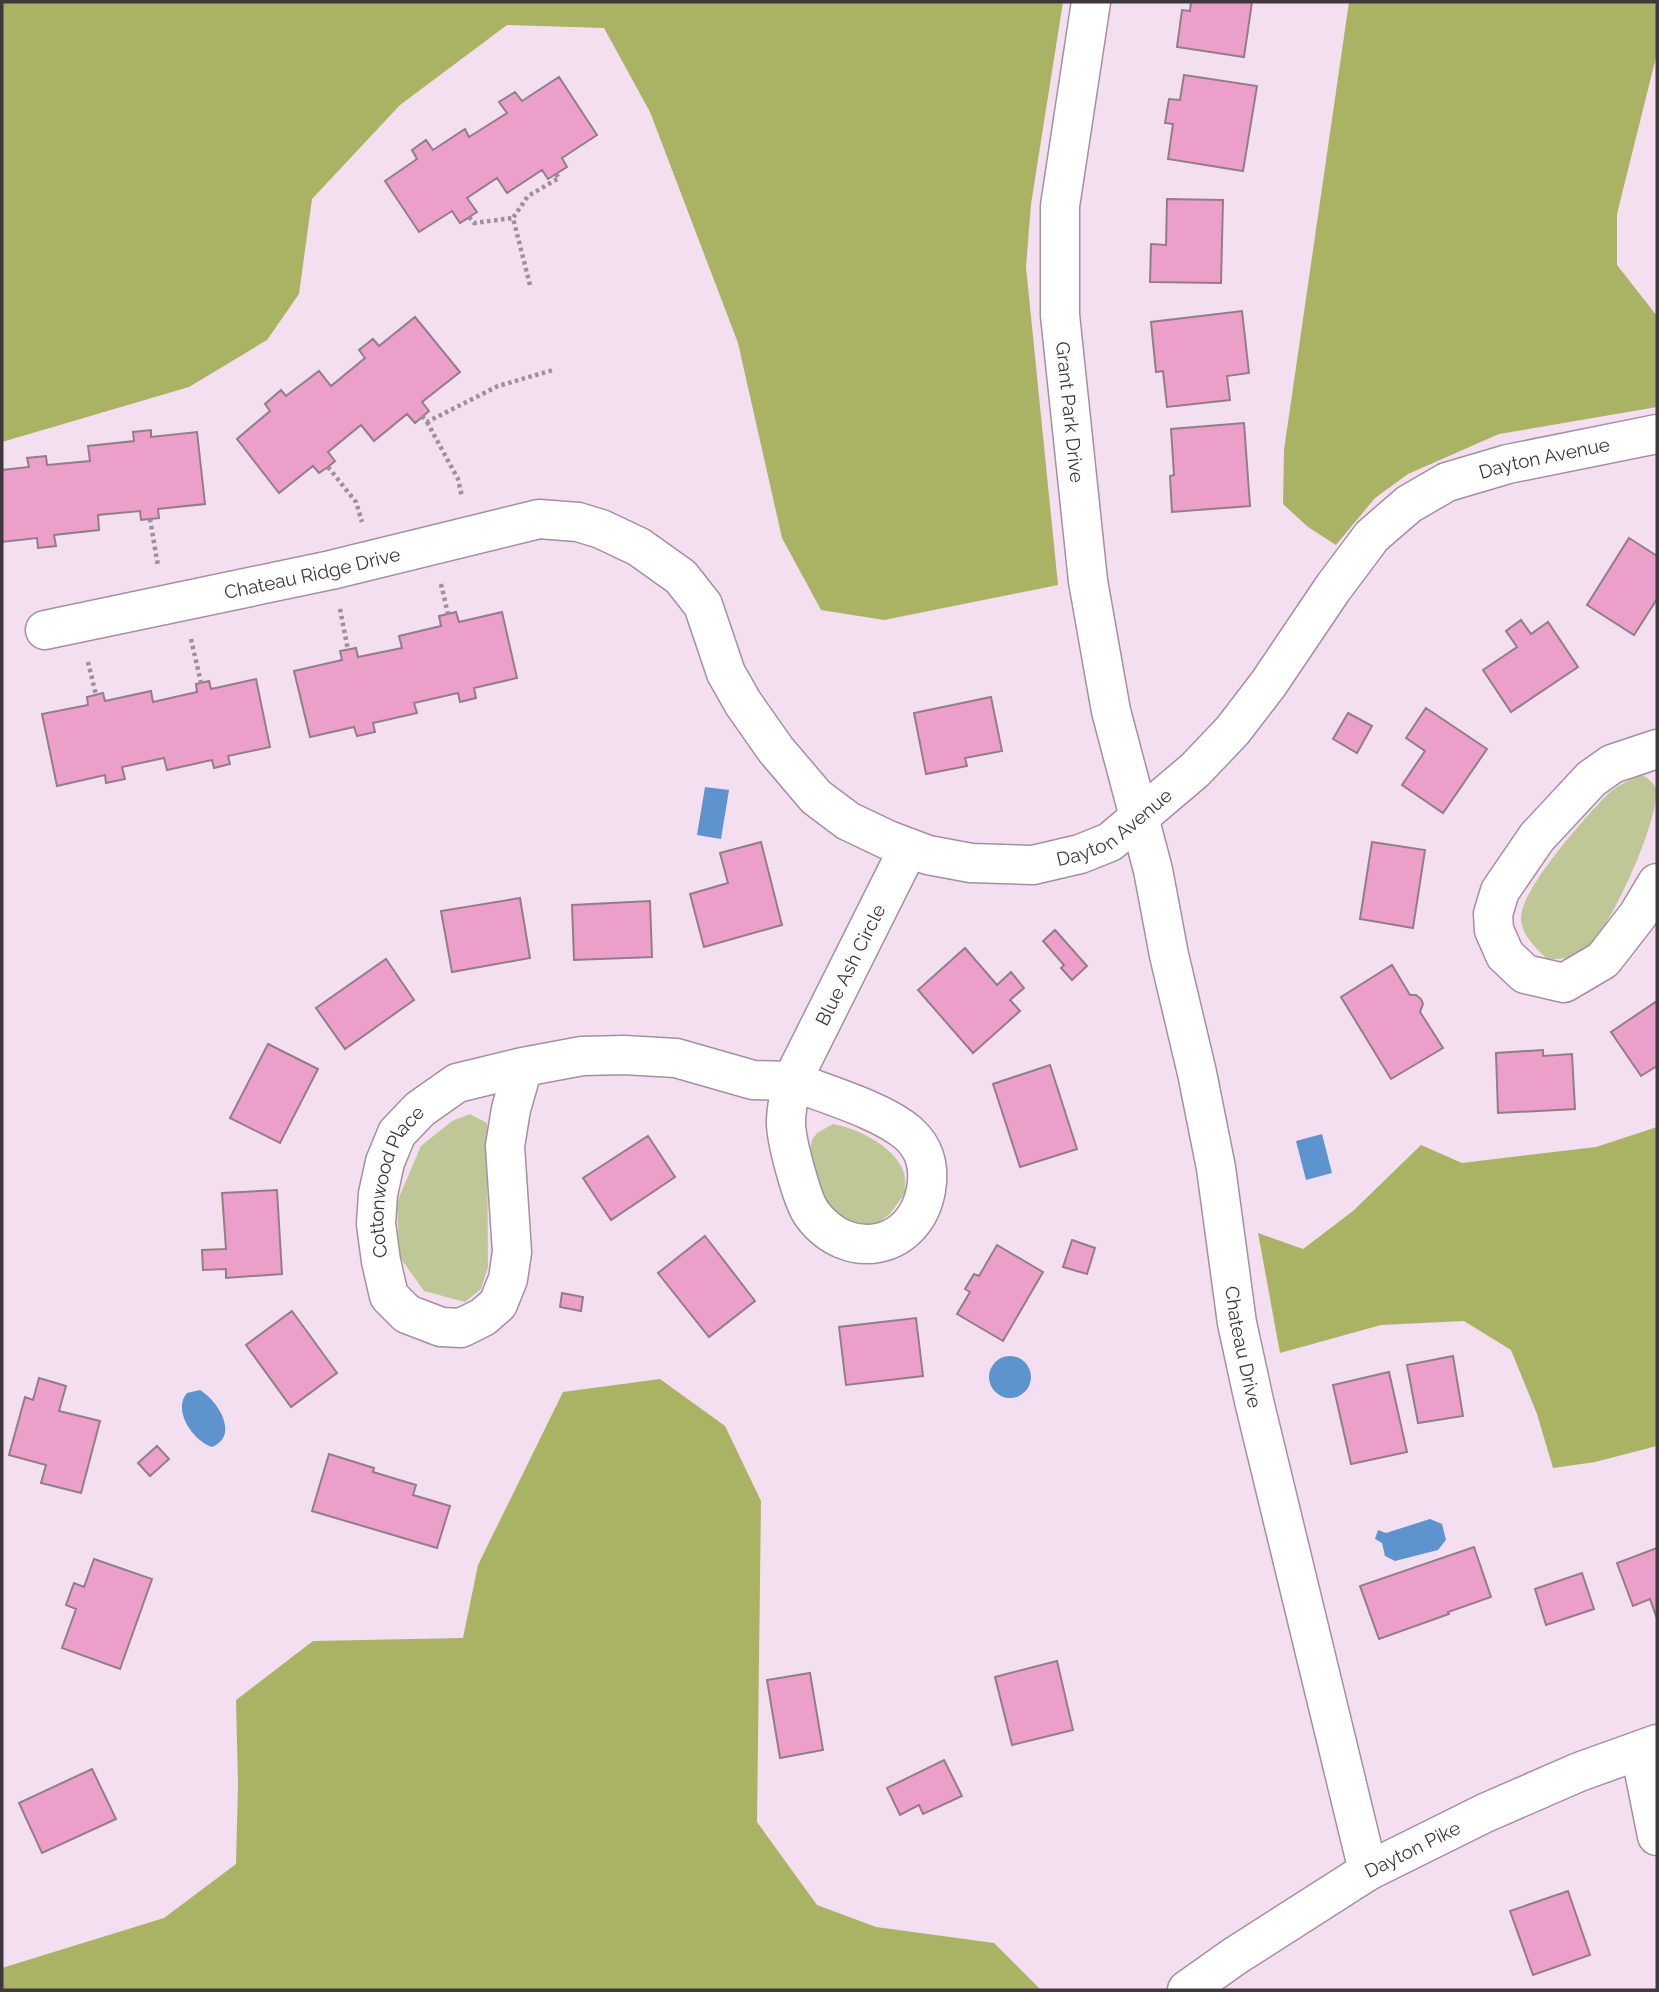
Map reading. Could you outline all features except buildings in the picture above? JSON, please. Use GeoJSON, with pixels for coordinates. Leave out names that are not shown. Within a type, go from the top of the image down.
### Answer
{"type":"FeatureCollection","features":[{"type":"Feature","properties":{"kind":"street","name":"Grant Park Drive"},"geometry":{"type":"LineString","coordinates":[[1091,2],[1060,206],[1060,315],[1088,581],[1111,711],[1140,818]]}},
{"type":"Feature","properties":{"kind":"street","name":"Dayton Avenue"},"geometry":{"type":"LineString","coordinates":[[578,522],[601,528],[639,547],[681,577],[703,605],[726,673],[776,750],[816,797],[848,821],[908,849],[971,863],[1032,865],[1080,854],[1110,842],[1195,770],[1233,730],[1269,684],[1333,588],[1372,536],[1409,504],[1447,482],[1508,464],[1657,434]]}},
{"type":"Feature","properties":{"kind":"street","name":"Chateau Ridge Drive"},"geometry":{"type":"LineString","coordinates":[[45,630],[470,537],[539,519],[578,522]]}},
{"type":"Feature","properties":{"kind":"street"},"geometry":{"type":"LineString","coordinates":[[1657,749],[1612,764],[1591,779],[1537,837],[1500,891],[1493,914],[1494,930],[1505,956],[1525,974],[1564,983],[1603,960],[1638,915],[1657,883]]}},
{"type":"Feature","properties":{"kind":"street","name":"Chateau Drive"},"geometry":{"type":"LineString","coordinates":[[1140,818],[1211,1141],[1237,1323],[1368,1871]]}},
{"type":"Feature","properties":{"kind":"street","name":"Blue Ash Circle"},"geometry":{"type":"LineString","coordinates":[[792,1081],[908,849]]}},
{"type":"Feature","properties":{"kind":"street","name":"Cottonwood Place"},"geometry":{"type":"LineString","coordinates":[[523,1067],[511,1109],[505,1146],[512,1252],[508,1279],[498,1304],[483,1317],[461,1328],[440,1327],[407,1314],[389,1296],[376,1224],[378,1194],[385,1162],[397,1133],[420,1109],[457,1083],[523,1067],[582,1056],[624,1055],[676,1058],[753,1080],[792,1081]]}},
{"type":"Feature","properties":{"kind":"street"},"geometry":{"type":"LineString","coordinates":[[1648,1747],[1657,1836]]}},
{"type":"Feature","properties":{"kind":"street","name":"Dayton Pike"},"geometry":{"type":"LineString","coordinates":[[1187,1990],[1368,1871],[1485,1812],[1579,1772],[1648,1747]]}},
{"type":"Feature","properties":{"kind":"path"},"geometry":{"type":"LineString","coordinates":[[469,217],[474,223],[513,218],[528,196],[559,178],[556,174]]}},
{"type":"Feature","properties":{"kind":"path"},"geometry":{"type":"LineString","coordinates":[[513,218],[530,285]]}},
{"type":"Feature","properties":{"kind":"path"},"geometry":{"type":"LineString","coordinates":[[427,422],[498,386],[553,370]]}},
{"type":"Feature","properties":{"kind":"path"},"geometry":{"type":"LineString","coordinates":[[422,416],[458,480],[470,537]]}},
{"type":"Feature","properties":{"kind":"path"},"geometry":{"type":"LineString","coordinates":[[328,467],[356,502],[372,559]]}},
{"type":"Feature","properties":{"kind":"path"},"geometry":{"type":"LineString","coordinates":[[150,519],[165,605]]}},
{"type":"Feature","properties":{"kind":"green space"},"geometry":{"type":"Polygon","coordinates":[[[2,2],[1063,2],[1031,204],[1026,267],[1058,585],[884,620],[821,610],[782,538],[738,343],[650,112],[604,28],[507,25],[400,105],[312,199],[299,294],[267,340],[189,387],[2,442],[2,2]]]}},
{"type":"Feature","properties":{"kind":"green space"},"geometry":{"type":"Polygon","coordinates":[[[1349,2],[1657,2],[1657,53],[1617,214],[1617,265],[1657,316],[1657,407],[1499,434],[1408,474],[1375,498],[1336,545],[1308,527],[1283,504],[1284,450],[1349,2]]]}},
{"type":"Feature","properties":{"kind":"green space"},"geometry":{"type":"Polygon","coordinates":[[[1641,774],[1650,780],[1656,789],[1655,804],[1643,846],[1622,894],[1591,945],[1570,957],[1547,959],[1530,941],[1522,925],[1523,906],[1531,890],[1556,853],[1599,803],[1613,790],[1641,774]]]}},
{"type":"Feature","properties":{"kind":"green space"},"geometry":{"type":"Polygon","coordinates":[[[470,1114],[487,1123],[488,1267],[481,1289],[465,1302],[424,1291],[399,1256],[397,1202],[421,1146],[452,1121],[470,1114]]]}},
{"type":"Feature","properties":{"kind":"green space"},"geometry":{"type":"Polygon","coordinates":[[[833,1124],[852,1129],[880,1144],[896,1158],[903,1169],[905,1193],[890,1214],[879,1222],[866,1226],[855,1224],[825,1200],[809,1155],[812,1140],[817,1133],[833,1124]]]}},
{"type":"Feature","properties":{"kind":"green space"},"geometry":{"type":"Polygon","coordinates":[[[1657,1127],[1657,1446],[1595,1462],[1553,1468],[1537,1414],[1511,1350],[1464,1321],[1381,1325],[1280,1353],[1258,1233],[1303,1249],[1353,1211],[1421,1145],[1462,1163],[1596,1147],[1657,1127]]]}},
{"type":"Feature","properties":{"kind":"green space"},"geometry":{"type":"Polygon","coordinates":[[[660,1379],[725,1426],[761,1501],[757,1822],[817,1905],[876,1927],[994,1943],[1041,1990],[2,1990],[2,1968],[164,1918],[236,1864],[236,1700],[313,1641],[463,1638],[478,1565],[563,1392],[660,1379]]]}},
{"type":"Feature","properties":{"kind":"water"},"geometry":{"type":"Polygon","coordinates":[[[705,787],[729,790],[721,839],[697,835],[705,787]]]}},
{"type":"Feature","properties":{"kind":"water"},"geometry":{"type":"Polygon","coordinates":[[[1322,1134],[1332,1173],[1306,1180],[1296,1141],[1322,1134]]]}},
{"type":"Feature","properties":{"kind":"water"},"geometry":{"type":"Polygon","coordinates":[[[1010,1356],[1025,1362],[1031,1377],[1025,1392],[1010,1398],[995,1392],[989,1377],[995,1362],[1010,1356]]]}},
{"type":"Feature","properties":{"kind":"water"},"geometry":{"type":"Polygon","coordinates":[[[200,1390],[219,1410],[225,1427],[220,1442],[212,1447],[192,1432],[183,1416],[183,1400],[187,1393],[200,1390]]]}},
{"type":"Feature","properties":{"kind":"water"},"geometry":{"type":"Polygon","coordinates":[[[1430,1519],[1442,1524],[1446,1540],[1438,1550],[1395,1561],[1385,1556],[1382,1543],[1375,1539],[1378,1530],[1386,1533],[1430,1519]]]}}]}
